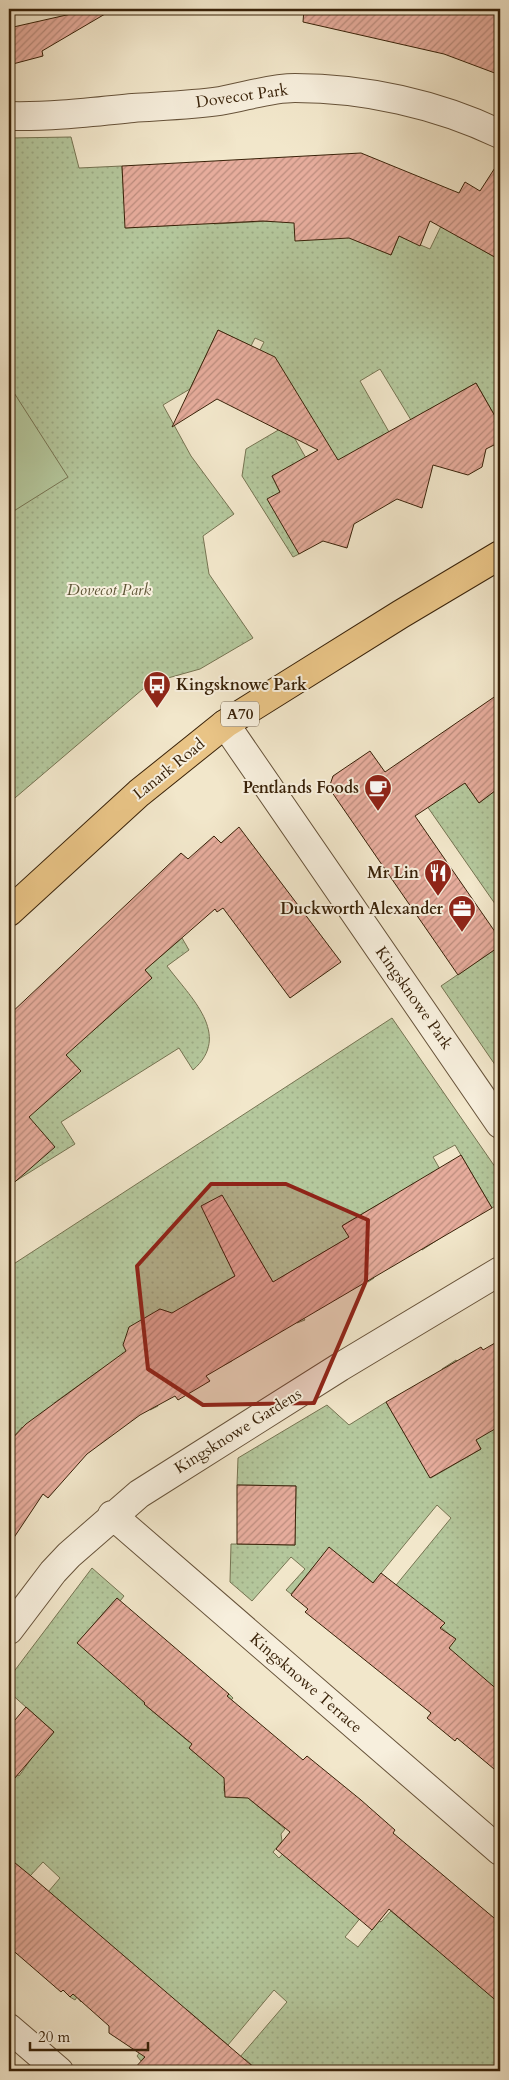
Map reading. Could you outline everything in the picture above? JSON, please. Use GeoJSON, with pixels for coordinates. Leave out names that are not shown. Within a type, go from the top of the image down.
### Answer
{"type":"FeatureCollection","features":[{"type":"Feature","properties":{"kind":"main road","name":"Lanark Road"},"geometry":{"type":"LineString","coordinates":[[9,912],[139,793],[224,724],[401,614],[500,556]]}},
{"type":"Feature","properties":{"kind":"street","name":"Dovecot Park"},"geometry":{"type":"LineString","coordinates":[[9,116],[40,117],[221,101],[262,91],[293,88],[362,93],[411,102],[455,116],[500,134]]}},
{"type":"Feature","properties":{"kind":"street","name":"Kingsknowe Park"},"geometry":{"type":"LineString","coordinates":[[224,724],[500,1124]]}},
{"type":"Feature","properties":{"kind":"street","name":"Kingsknowe Gardens"},"geometry":{"type":"LineString","coordinates":[[9,1630],[53,1572],[112,1515],[170,1473],[500,1271]]}},
{"type":"Feature","properties":{"kind":"street","name":"Kingsknowe Terrace"},"geometry":{"type":"LineString","coordinates":[[112,1515],[500,1851]]}},
{"type":"Feature","properties":{"kind":"street"},"geometry":{"type":"LineString","coordinates":[[9,2028],[58,2071]]}},
{"type":"Feature","properties":{"kind":"highlighted area"},"geometry":{"type":"Polygon","coordinates":[[[211,1184],[286,1184],[368,1220],[366,1281],[314,1403],[203,1405],[148,1369],[137,1266],[211,1184]]]}},
{"type":"Feature","properties":{"kind":"green space"},"geometry":{"type":"Polygon","coordinates":[[[71,137],[79,168],[122,166],[126,228],[178,225],[212,193],[214,224],[327,218],[357,241],[391,255],[399,236],[430,249],[442,224],[456,235],[500,260],[500,425],[476,383],[411,420],[380,369],[360,381],[389,432],[371,514],[260,350],[264,342],[255,338],[251,346],[218,330],[190,389],[163,405],[191,456],[234,514],[203,536],[209,574],[253,638],[200,669],[150,683],[9,803],[9,138],[71,137]]]}},
{"type":"Feature","properties":{"kind":"green space"},"geometry":{"type":"Polygon","coordinates":[[[9,385],[68,477],[9,514],[9,385]]]}},
{"type":"Feature","properties":{"kind":"green space"},"geometry":{"type":"Polygon","coordinates":[[[287,425],[306,458],[272,476],[280,492],[299,554],[293,557],[242,476],[246,449],[287,425]]]}},
{"type":"Feature","properties":{"kind":"green space"},"geometry":{"type":"Polygon","coordinates":[[[465,783],[479,803],[500,787],[500,911],[413,786],[465,783]]]}},
{"type":"Feature","properties":{"kind":"green space"},"geometry":{"type":"Polygon","coordinates":[[[182,938],[189,950],[167,966],[204,1016],[209,1043],[204,1057],[193,1070],[179,1048],[61,1122],[75,1144],[14,1182],[17,1104],[63,1087],[80,1072],[63,1051],[97,1027],[152,978],[145,970],[182,938]]]}},
{"type":"Feature","properties":{"kind":"green space"},"geometry":{"type":"Polygon","coordinates":[[[500,946],[500,1072],[441,986],[500,946]]]}},
{"type":"Feature","properties":{"kind":"green space"},"geometry":{"type":"Polygon","coordinates":[[[392,1018],[500,1174],[500,1203],[492,1208],[455,1145],[433,1157],[445,1178],[445,1235],[422,1250],[391,1197],[343,1225],[374,1278],[368,1282],[341,1242],[280,1278],[305,1320],[297,1323],[248,1240],[220,1241],[220,1246],[238,1274],[195,1299],[232,1361],[222,1366],[190,1348],[169,1312],[159,1309],[128,1354],[158,1406],[150,1410],[135,1386],[120,1397],[100,1370],[54,1403],[90,1452],[45,1447],[22,1427],[9,1442],[9,1267],[392,1018]]]}},
{"type":"Feature","properties":{"kind":"green space"},"geometry":{"type":"Polygon","coordinates":[[[456,1360],[496,1428],[500,1426],[500,1721],[475,1753],[469,1748],[472,1746],[415,1699],[450,1635],[441,1627],[444,1623],[425,1607],[414,1620],[347,1645],[451,1518],[437,1505],[373,1583],[329,1548],[291,1594],[286,1590],[305,1569],[291,1557],[252,1601],[230,1582],[231,1544],[295,1545],[296,1486],[237,1485],[238,1458],[327,1405],[349,1425],[386,1402],[431,1478],[481,1449],[439,1377],[444,1374],[442,1369],[456,1360]]]}},
{"type":"Feature","properties":{"kind":"green space"},"geometry":{"type":"Polygon","coordinates":[[[92,1568],[124,1596],[120,1601],[117,1598],[77,1643],[165,1678],[144,1704],[189,1742],[229,1694],[233,1698],[189,1748],[228,1781],[224,1786],[224,1791],[232,1797],[241,1792],[285,1829],[281,1834],[282,1841],[273,1852],[279,1858],[289,1847],[308,1876],[332,1896],[346,1879],[366,1911],[345,1937],[358,1947],[379,1921],[381,1922],[391,1911],[433,1947],[474,1901],[478,1905],[498,2001],[500,1999],[500,2071],[259,2071],[245,2059],[235,2071],[228,2071],[287,2002],[274,1990],[228,2045],[186,2009],[141,2061],[137,2056],[140,2052],[122,1955],[81,2002],[77,1997],[75,2000],[70,1997],[26,1918],[60,1878],[43,1862],[30,1876],[9,1858],[9,1769],[19,1776],[31,1759],[32,1743],[11,1725],[15,1720],[44,1744],[54,1732],[9,1692],[9,1678],[92,1568]]]}},
{"type":"Feature","properties":{"kind":"building"},"geometry":{"type":"Polygon","coordinates":[[[93,9],[103,9],[105,14],[42,51],[43,56],[9,65],[9,28],[93,9]]]}},
{"type":"Feature","properties":{"kind":"building"},"geometry":{"type":"Polygon","coordinates":[[[304,9],[500,9],[500,75],[444,54],[303,22],[304,9]]]}},
{"type":"Feature","properties":{"kind":"building"},"geometry":{"type":"Polygon","coordinates":[[[361,153],[459,193],[465,182],[480,191],[500,160],[500,260],[430,221],[420,246],[399,236],[391,255],[349,238],[295,241],[294,223],[263,221],[125,228],[122,166],[361,153]]]}},
{"type":"Feature","properties":{"kind":"building"},"geometry":{"type":"Polygon","coordinates":[[[218,330],[275,357],[338,460],[476,383],[500,425],[500,442],[486,449],[482,467],[468,475],[433,465],[422,508],[397,499],[354,524],[347,548],[323,541],[299,554],[267,499],[280,492],[272,476],[318,450],[217,399],[172,427],[218,330]]]}},
{"type":"Feature","properties":{"kind":"building"},"geometry":{"type":"Polygon","coordinates":[[[500,693],[500,787],[479,803],[465,783],[415,816],[500,939],[500,946],[458,975],[329,788],[333,776],[370,751],[385,772],[500,693]]]}},
{"type":"Feature","properties":{"kind":"building"},"geometry":{"type":"Polygon","coordinates":[[[239,827],[341,962],[290,998],[223,908],[217,912],[215,909],[145,970],[152,978],[66,1055],[81,1071],[29,1117],[55,1147],[9,1187],[9,1015],[181,853],[188,859],[214,836],[221,843],[239,827]]]}},
{"type":"Feature","properties":{"kind":"building"},"geometry":{"type":"Polygon","coordinates":[[[461,1155],[492,1208],[206,1376],[210,1381],[178,1400],[175,1396],[140,1415],[87,1454],[48,1498],[43,1494],[9,1545],[9,1442],[26,1424],[126,1351],[123,1345],[129,1327],[160,1309],[172,1313],[235,1276],[201,1206],[222,1195],[273,1282],[349,1237],[342,1226],[461,1155]]]}},
{"type":"Feature","properties":{"kind":"building"},"geometry":{"type":"Polygon","coordinates":[[[500,1340],[500,1426],[476,1440],[481,1449],[430,1478],[386,1402],[481,1347],[483,1350],[500,1340]]]}},
{"type":"Feature","properties":{"kind":"building"},"geometry":{"type":"Polygon","coordinates":[[[237,1485],[296,1486],[295,1545],[237,1544],[237,1485]]]}},
{"type":"Feature","properties":{"kind":"building"},"geometry":{"type":"Polygon","coordinates":[[[329,1547],[373,1583],[381,1573],[445,1623],[440,1628],[456,1639],[449,1648],[500,1692],[500,1774],[457,1738],[455,1741],[427,1718],[431,1713],[305,1612],[308,1609],[291,1595],[329,1547]]]}},
{"type":"Feature","properties":{"kind":"building"},"geometry":{"type":"Polygon","coordinates":[[[117,1598],[229,1694],[227,1696],[303,1760],[307,1756],[361,1800],[395,1830],[393,1833],[500,1923],[500,2004],[389,1909],[372,1930],[276,1849],[290,1832],[248,1798],[225,1797],[224,1778],[189,1748],[192,1744],[144,1704],[77,1643],[117,1598]]]}},
{"type":"Feature","properties":{"kind":"building"},"geometry":{"type":"Polygon","coordinates":[[[26,1707],[54,1732],[9,1785],[9,1727],[26,1707]]]}},
{"type":"Feature","properties":{"kind":"building"},"geometry":{"type":"Polygon","coordinates":[[[9,1858],[258,2071],[132,2071],[145,2057],[109,2033],[109,2026],[73,1994],[70,1997],[63,1990],[61,1992],[9,1947],[9,1858]]]}},
{"type":"Feature","properties":{"kind":"place","name":"Kingsknowe Park"},"geometry":{"type":"Point","coordinates":[157,709]}},
{"type":"Feature","properties":{"kind":"place","name":"Pentlands Foods"},"geometry":{"type":"Point","coordinates":[378,812]}},
{"type":"Feature","properties":{"kind":"place","name":"Mr Lin"},"geometry":{"type":"Point","coordinates":[438,897]}},
{"type":"Feature","properties":{"kind":"place","name":"Duckworth Alexander"},"geometry":{"type":"Point","coordinates":[462,933]}}]}
